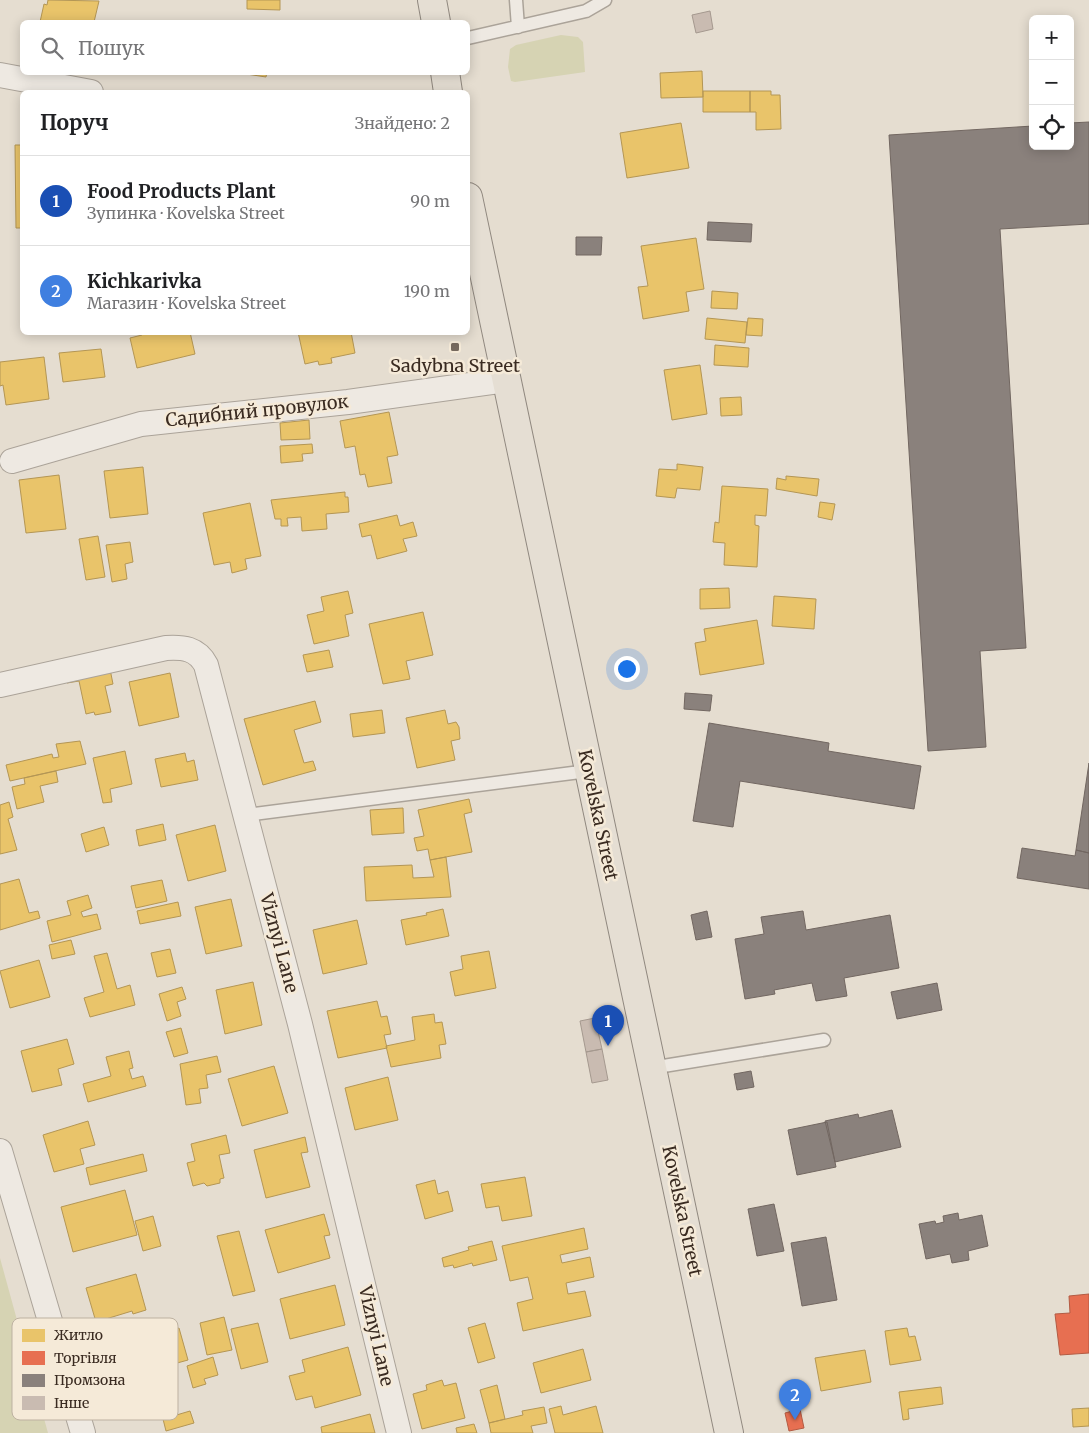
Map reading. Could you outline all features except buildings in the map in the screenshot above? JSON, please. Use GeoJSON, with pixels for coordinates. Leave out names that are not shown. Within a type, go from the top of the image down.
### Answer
{"type":"FeatureCollection","features":[{"type":"Feature","properties":{"kind":"main road"},"geometry":{"type":"LineString","coordinates":[[432,0],[436,20]]}},
{"type":"Feature","properties":{"kind":"main road"},"geometry":{"type":"LineString","coordinates":[[445,75],[448,90]]}},
{"type":"Feature","properties":{"kind":"main road","name":"Kovelska Street"},"geometry":{"type":"LineString","coordinates":[[470,207],[729,1433]]}},
{"type":"Feature","properties":{"kind":"street"},"geometry":{"type":"LineString","coordinates":[[0,75],[80,90]]}},
{"type":"Feature","properties":{"kind":"street","name":"Садибний провулок"},"geometry":{"type":"LineString","coordinates":[[12,461],[140,424],[348,402],[506,380]]}},
{"type":"Feature","properties":{"kind":"street","name":"Viznyi Lane"},"geometry":{"type":"LineString","coordinates":[[0,685],[166,648],[192,650],[201,656],[206,665],[300,1024],[399,1433]]}},
{"type":"Feature","properties":{"kind":"street"},"geometry":{"type":"LineString","coordinates":[[0,1151],[49,1318]]}},
{"type":"Feature","properties":{"kind":"street"},"geometry":{"type":"LineString","coordinates":[[79,1420],[83,1433]]}},
{"type":"Feature","properties":{"kind":"lane"},"geometry":{"type":"LineString","coordinates":[[516,0],[518,27]]}},
{"type":"Feature","properties":{"kind":"lane"},"geometry":{"type":"LineString","coordinates":[[470,38],[586,11],[605,0]]}},
{"type":"Feature","properties":{"kind":"lane"},"geometry":{"type":"LineString","coordinates":[[246,815],[588,771]]}},
{"type":"Feature","properties":{"kind":"lane"},"geometry":{"type":"LineString","coordinates":[[651,1068],[824,1040]]}},
{"type":"Feature","properties":{"kind":"shaded area"},"geometry":{"type":"Polygon","coordinates":[[[561,35],[578,37],[583,42],[585,72],[511,81],[508,67],[510,49],[516,45],[561,35]]]}},
{"type":"Feature","properties":{"kind":"shaded area"},"geometry":{"type":"Polygon","coordinates":[[[0,1258],[16,1318],[12,1318],[12,1420],[44,1420],[48,1433],[0,1433],[0,1258]]]}},
{"type":"Feature","properties":{"kind":"place","name":"Sadybna Street"},"geometry":{"type":"Point","coordinates":[455,347]}},
{"type":"Feature","properties":{"kind":"place","name":"Food Products Plant"},"geometry":{"type":"Point","coordinates":[608,1046]}},
{"type":"Feature","properties":{"kind":"place","name":"Kichkarivka"},"geometry":{"type":"Point","coordinates":[795,1420]}}]}
